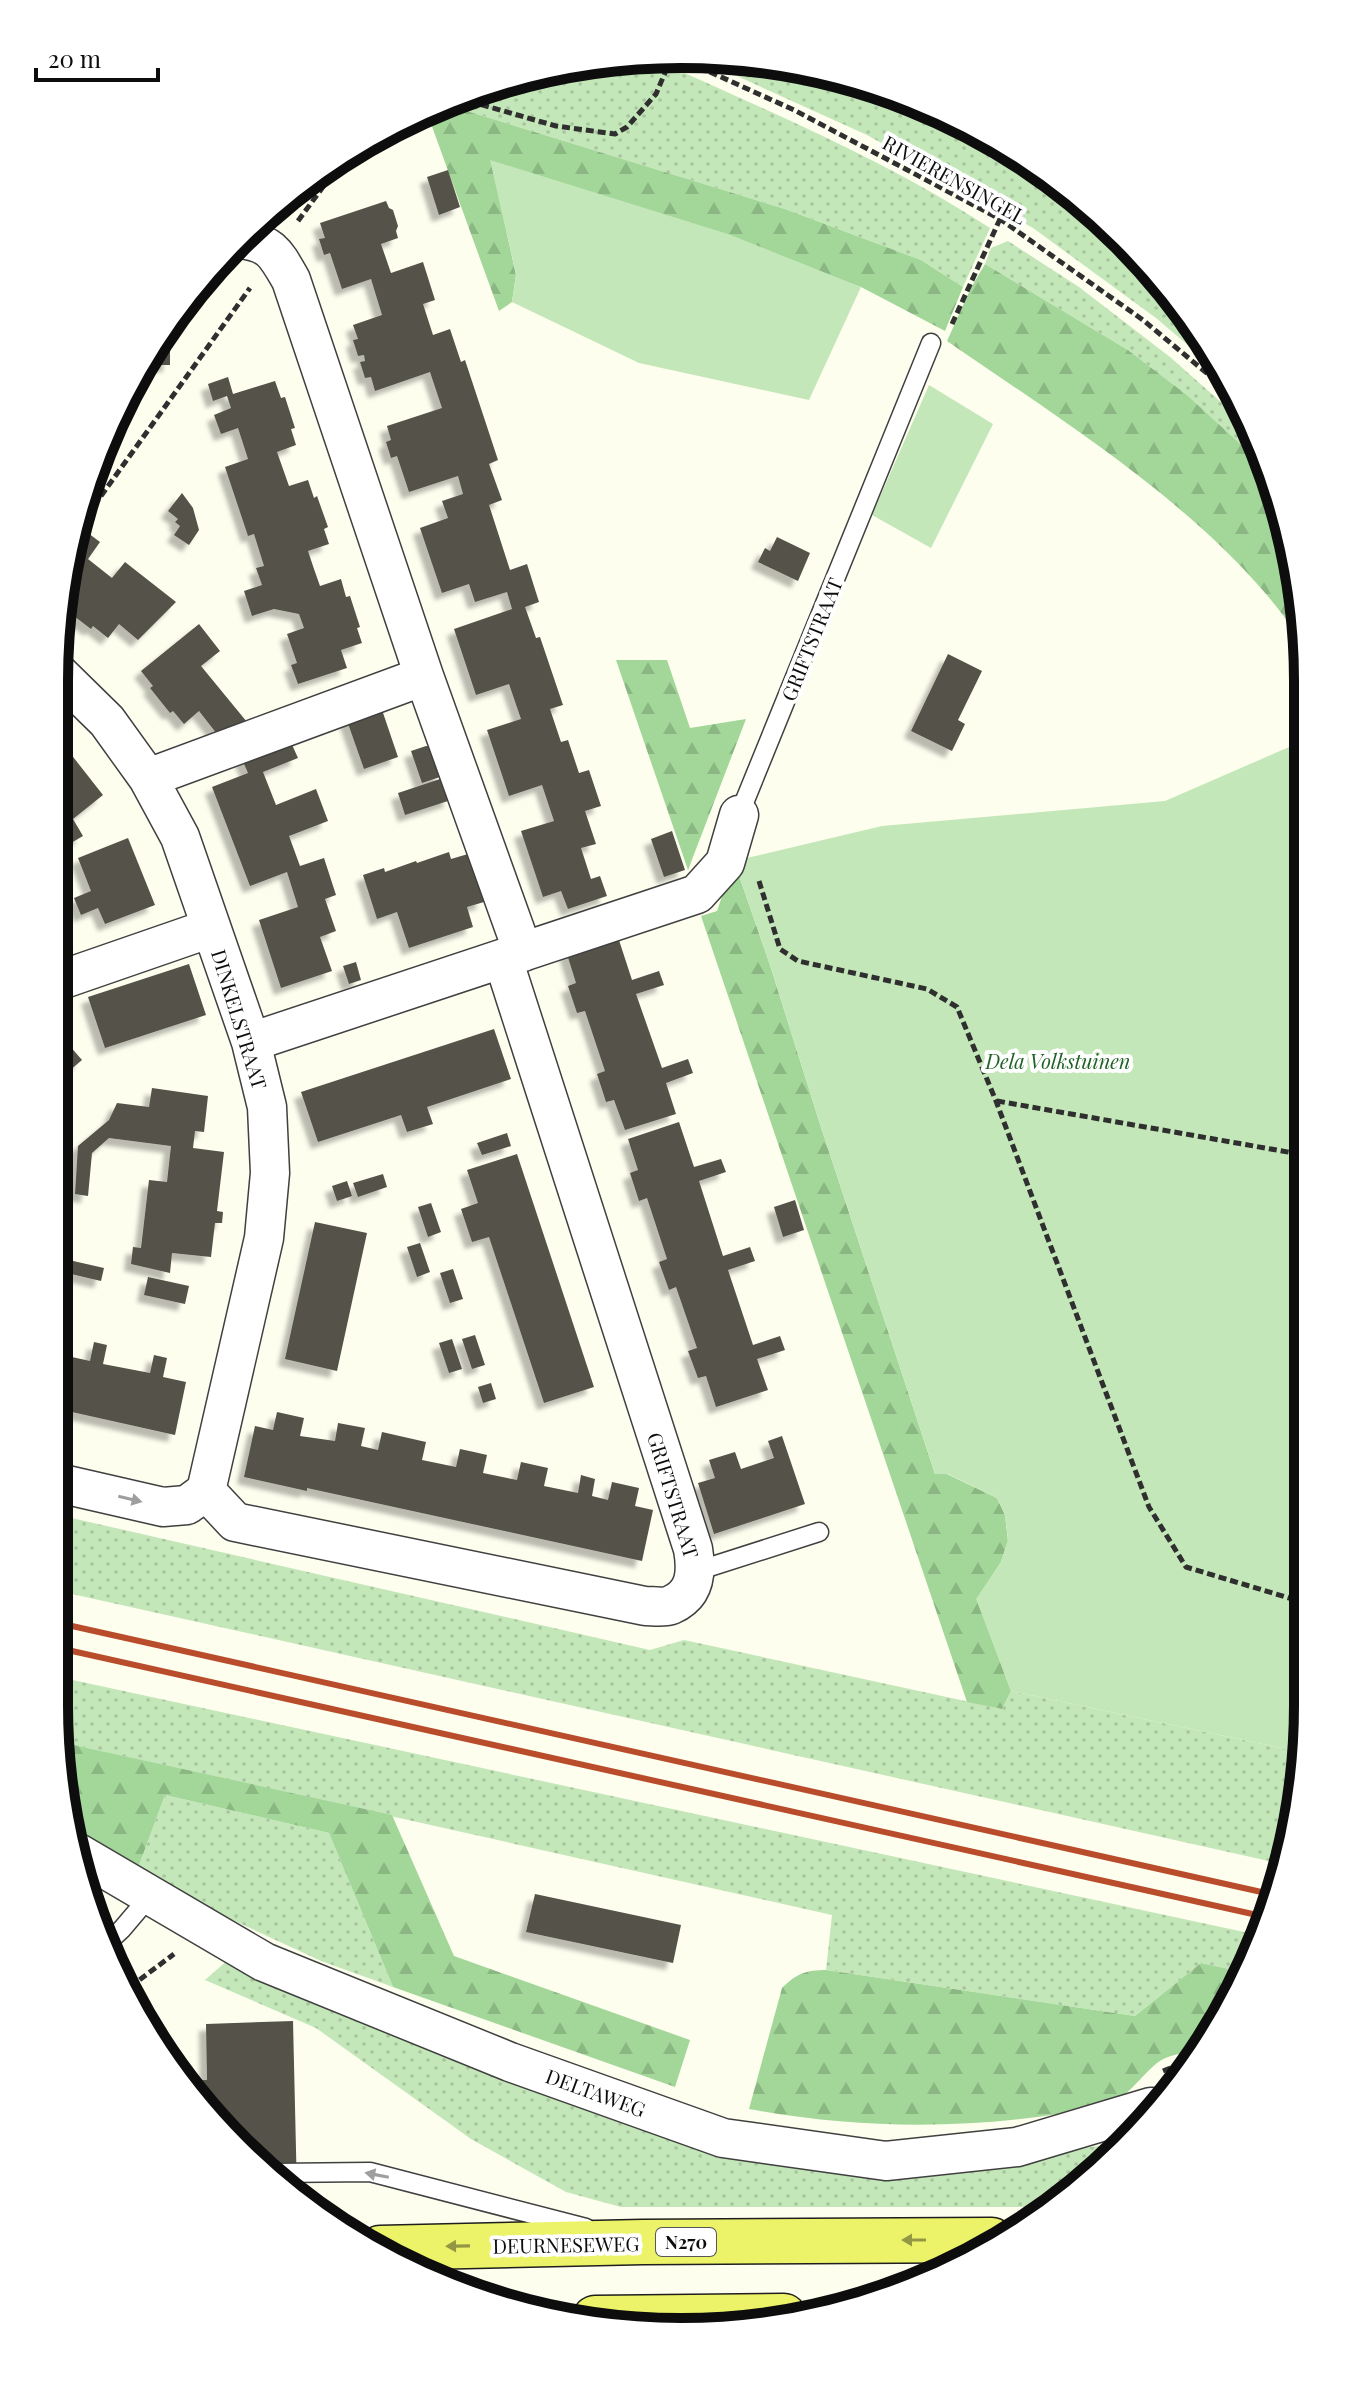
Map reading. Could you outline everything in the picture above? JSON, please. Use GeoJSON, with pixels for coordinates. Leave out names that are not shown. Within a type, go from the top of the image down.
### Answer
{"type":"FeatureCollection","features":[{"type":"Feature","properties":{"kind":"main road","name":"DEURNESEWEG"},"geometry":{"type":"LineString","coordinates":[[396,2248],[643,2242],[980,2240]]}},
{"type":"Feature","properties":{"kind":"main road"},"geometry":{"type":"LineString","coordinates":[[655,2317],[725,2317]]}},
{"type":"Feature","properties":{"kind":"street"},"geometry":{"type":"LineString","coordinates":[[256,241],[275,252]]}},
{"type":"Feature","properties":{"kind":"street","name":"GRIFTSTRAAT"},"geometry":{"type":"LineString","coordinates":[[206,1491],[235,1522],[645,1606],[669,1606],[687,1593],[697,1571],[693,1549],[513,956],[424,676],[291,280],[275,252]]}},
{"type":"Feature","properties":{"kind":"street"},"geometry":{"type":"LineString","coordinates":[[148,778],[424,676]]}},
{"type":"Feature","properties":{"kind":"street","name":"DINKELSTRAAT"},"geometry":{"type":"LineString","coordinates":[[68,683],[107,721],[148,778],[180,837],[251,1042],[267,1107],[270,1173],[264,1238],[206,1491]]}},
{"type":"Feature","properties":{"kind":"street","name":"GRIFTSTRAAT"},"geometry":{"type":"LineString","coordinates":[[251,1042],[697,894],[725,863],[739,815]]}},
{"type":"Feature","properties":{"kind":"street"},"geometry":{"type":"LineString","coordinates":[[68,978],[211,928]]}},
{"type":"Feature","properties":{"kind":"street"},"geometry":{"type":"LineString","coordinates":[[68,1485],[163,1507],[187,1505],[206,1491]]}},
{"type":"Feature","properties":{"kind":"street","name":"DELTAWEG"},"geometry":{"type":"LineString","coordinates":[[88,1859],[264,1962],[510,2062],[723,2138],[886,2161],[1017,2147],[1141,2110]]}},
{"type":"Feature","properties":{"kind":"lane","name":"GRIFTSTRAAT"},"geometry":{"type":"LineString","coordinates":[[739,815],[931,343]]}},
{"type":"Feature","properties":{"kind":"lane"},"geometry":{"type":"LineString","coordinates":[[697,1571],[819,1532]]}},
{"type":"Feature","properties":{"kind":"lane"},"geometry":{"type":"LineString","coordinates":[[114,1937],[150,1896]]}},
{"type":"Feature","properties":{"kind":"lane"},"geometry":{"type":"LineString","coordinates":[[112,1932],[122,1929]]}},
{"type":"Feature","properties":{"kind":"lane"},"geometry":{"type":"LineString","coordinates":[[286,2173],[370,2172],[643,2242]]}},
{"type":"Feature","properties":{"kind":"path"},"geometry":{"type":"LineString","coordinates":[[477,103],[556,126],[615,134],[627,127],[656,94],[669,68]]}},
{"type":"Feature","properties":{"kind":"path","name":"RIVIERENSINGEL"},"geometry":{"type":"LineString","coordinates":[[703,69],[794,110],[1000,219],[1143,320],[1214,380]]}},
{"type":"Feature","properties":{"kind":"path"},"geometry":{"type":"LineString","coordinates":[[94,505],[328,180]]}},
{"type":"Feature","properties":{"kind":"path"},"geometry":{"type":"LineString","coordinates":[[931,343],[948,333],[1000,219]]}},
{"type":"Feature","properties":{"kind":"path"},"geometry":{"type":"LineString","coordinates":[[739,815],[780,949],[798,961],[927,989],[957,1007],[996,1101],[1149,1507],[1186,1567],[1294,1599]]}},
{"type":"Feature","properties":{"kind":"path"},"geometry":{"type":"LineString","coordinates":[[996,1101],[1294,1153]]}},
{"type":"Feature","properties":{"kind":"green space"},"geometry":{"type":"Polygon","coordinates":[[[674,68],[864,156],[990,228],[963,287],[921,260],[785,209],[461,109],[561,80],[601,73],[674,68]]]}},
{"type":"Feature","properties":{"kind":"green space"},"geometry":{"type":"Polygon","coordinates":[[[722,69],[761,73],[840,89],[916,115],[979,145],[1026,174],[1085,220],[1142,277],[1201,356],[1156,318],[1033,228],[867,135],[722,69]]]}},
{"type":"Feature","properties":{"kind":"green space"},"geometry":{"type":"Polygon","coordinates":[[[461,109],[785,209],[921,260],[963,287],[945,331],[861,287],[491,161],[516,275],[512,302],[499,311],[430,122],[461,109]]]}},
{"type":"Feature","properties":{"kind":"green space"},"geometry":{"type":"Polygon","coordinates":[[[490,160],[728,234],[861,287],[809,400],[639,363],[512,302],[516,274],[490,160]]]}},
{"type":"Feature","properties":{"kind":"green space"},"geometry":{"type":"Polygon","coordinates":[[[1008,241],[1079,287],[1170,357],[1232,412],[1249,452],[1187,395],[1128,350],[985,264],[991,248],[1008,241]]]}},
{"type":"Feature","properties":{"kind":"green space"},"geometry":{"type":"Polygon","coordinates":[[[985,264],[1128,350],[1187,395],[1249,452],[1273,522],[1292,627],[1232,557],[1156,490],[1073,427],[947,341],[985,264]]]}},
{"type":"Feature","properties":{"kind":"green space"},"geometry":{"type":"Polygon","coordinates":[[[929,385],[993,424],[931,548],[872,515],[929,385]]]}},
{"type":"Feature","properties":{"kind":"green space"},"geometry":{"type":"Polygon","coordinates":[[[616,660],[667,660],[690,728],[746,719],[688,870],[616,660]]]}},
{"type":"Feature","properties":{"kind":"green space","name":"Dela Volkstuinen"},"geometry":{"type":"Polygon","coordinates":[[[1294,745],[1292,1750],[1011,1691],[976,1599],[1001,1562],[1008,1540],[1005,1515],[997,1498],[948,1474],[935,1474],[734,861],[882,826],[1165,801],[1294,745]]]}},
{"type":"Feature","properties":{"kind":"green space"},"geometry":{"type":"Polygon","coordinates":[[[734,861],[935,1474],[947,1474],[997,1498],[1005,1515],[1008,1541],[1001,1562],[977,1599],[1011,1691],[1002,1709],[967,1702],[701,916],[717,911],[734,861]]]}},
{"type":"Feature","properties":{"kind":"green space"},"geometry":{"type":"Polygon","coordinates":[[[68,1517],[650,1650],[684,1640],[1002,1709],[1011,1691],[1292,1750],[1273,1862],[68,1593],[68,1517]]]}},
{"type":"Feature","properties":{"kind":"green space"},"geometry":{"type":"Polygon","coordinates":[[[68,1679],[1250,1933],[1234,1970],[1201,1963],[1135,2016],[826,1970],[832,1915],[69,1744],[68,1679]]]}},
{"type":"Feature","properties":{"kind":"green space"},"geometry":{"type":"Polygon","coordinates":[[[69,1744],[392,1815],[454,1956],[690,2040],[675,2087],[393,1987],[329,1833],[165,1795],[138,1868],[83,1837],[69,1744]]]}},
{"type":"Feature","properties":{"kind":"green space"},"geometry":{"type":"Polygon","coordinates":[[[165,1795],[329,1833],[393,1987],[321,1961],[224,1916],[138,1868],[165,1795]]]}},
{"type":"Feature","properties":{"kind":"green space"},"geometry":{"type":"Polygon","coordinates":[[[229,1959],[718,2141],[1025,2156],[1109,2142],[1033,2207],[621,2207],[566,2192],[471,2139],[316,2028],[205,1980],[229,1959]]]}},
{"type":"Feature","properties":{"kind":"green space"},"geometry":{"type":"Polygon","coordinates":[[[1201,1963],[1234,1970],[1187,2052],[1161,2060],[1122,2096],[1104,2106],[981,2123],[903,2125],[826,2120],[749,2109],[782,1988],[807,1972],[826,1970],[1135,2016],[1201,1963]]]}},
{"type":"Feature","properties":{"kind":"building"},"geometry":{"type":"Polygon","coordinates":[[[448,170],[460,207],[439,215],[427,177],[448,170]]]}},
{"type":"Feature","properties":{"kind":"building"},"geometry":{"type":"Polygon","coordinates":[[[386,201],[393,210],[398,226],[398,238],[381,244],[391,273],[423,262],[435,300],[423,304],[433,335],[450,329],[461,362],[465,360],[498,460],[489,464],[502,500],[489,505],[510,570],[527,564],[539,602],[525,607],[536,638],[540,637],[563,705],[550,709],[561,742],[568,740],[579,773],[589,770],[601,806],[585,811],[596,844],[581,848],[591,879],[600,876],[607,896],[568,909],[561,891],[543,897],[521,831],[554,821],[542,785],[509,796],[487,730],[521,719],[509,684],[476,695],[454,629],[512,609],[507,592],[475,602],[469,584],[442,593],[420,528],[448,518],[442,501],[463,494],[458,476],[409,492],[397,456],[391,458],[386,442],[391,440],[387,426],[442,408],[430,372],[375,391],[371,377],[365,378],[360,362],[365,361],[364,355],[358,356],[353,340],[358,339],[353,325],[382,315],[371,279],[342,289],[330,253],[324,255],[319,239],[325,238],[320,223],[386,201]]]}},
{"type":"Feature","properties":{"kind":"building"},"geometry":{"type":"Polygon","coordinates":[[[170,342],[170,365],[156,365],[170,342]]]}},
{"type":"Feature","properties":{"kind":"building"},"geometry":{"type":"Polygon","coordinates":[[[228,377],[233,394],[275,381],[281,398],[285,397],[295,428],[291,429],[296,445],[277,452],[289,486],[308,480],[328,527],[324,529],[329,544],[308,551],[320,586],[341,579],[360,627],[357,628],[362,643],[341,650],[347,668],[298,684],[291,665],[297,663],[287,634],[304,628],[299,614],[274,609],[252,616],[244,591],[262,585],[256,568],[264,566],[254,534],[248,536],[225,467],[248,459],[238,428],[221,434],[214,415],[231,408],[227,396],[213,401],[208,384],[228,377]]]}},
{"type":"Feature","properties":{"kind":"building"},"geometry":{"type":"Polygon","coordinates":[[[182,493],[193,508],[199,530],[189,545],[174,535],[180,526],[175,522],[178,519],[168,511],[182,493]]]}},
{"type":"Feature","properties":{"kind":"building"},"geometry":{"type":"Polygon","coordinates":[[[87,532],[100,542],[88,559],[112,578],[125,562],[176,602],[138,640],[119,624],[108,638],[93,626],[91,629],[72,614],[87,532]]]}},
{"type":"Feature","properties":{"kind":"building"},"geometry":{"type":"Polygon","coordinates":[[[777,537],[810,553],[798,581],[758,562],[765,548],[770,551],[777,537]]]}},
{"type":"Feature","properties":{"kind":"building"},"geometry":{"type":"Polygon","coordinates":[[[199,624],[220,651],[201,666],[247,722],[217,734],[199,711],[184,724],[173,711],[170,713],[141,671],[199,624]]]}},
{"type":"Feature","properties":{"kind":"building"},"geometry":{"type":"Polygon","coordinates":[[[948,654],[982,671],[958,720],[965,724],[952,751],[911,731],[948,654]]]}},
{"type":"Feature","properties":{"kind":"building"},"geometry":{"type":"Polygon","coordinates":[[[380,704],[398,757],[364,769],[345,715],[380,704]]]}},
{"type":"Feature","properties":{"kind":"building"},"geometry":{"type":"Polygon","coordinates":[[[289,738],[298,758],[263,772],[276,805],[316,789],[328,821],[289,836],[300,866],[324,858],[336,895],[325,899],[336,931],[320,937],[332,971],[281,988],[259,920],[298,907],[287,872],[250,886],[212,787],[248,773],[241,757],[289,738]]]}},
{"type":"Feature","properties":{"kind":"building"},"geometry":{"type":"Polygon","coordinates":[[[434,747],[443,776],[422,783],[411,751],[434,747]]]}},
{"type":"Feature","properties":{"kind":"building"},"geometry":{"type":"Polygon","coordinates":[[[68,750],[103,795],[73,819],[83,836],[68,845],[68,750]]]}},
{"type":"Feature","properties":{"kind":"building"},"geometry":{"type":"Polygon","coordinates":[[[443,778],[451,800],[405,815],[398,793],[443,778]]]}},
{"type":"Feature","properties":{"kind":"building"},"geometry":{"type":"Polygon","coordinates":[[[672,831],[685,870],[664,877],[651,839],[672,831]]]}},
{"type":"Feature","properties":{"kind":"building"},"geometry":{"type":"Polygon","coordinates":[[[128,838],[155,905],[105,924],[98,908],[81,915],[74,898],[91,891],[78,858],[128,838]]]}},
{"type":"Feature","properties":{"kind":"building"},"geometry":{"type":"Polygon","coordinates":[[[449,852],[451,859],[468,854],[484,902],[467,907],[473,927],[409,948],[397,912],[377,919],[363,875],[384,868],[385,872],[449,852]]]}},
{"type":"Feature","properties":{"kind":"building"},"geometry":{"type":"Polygon","coordinates":[[[617,934],[632,980],[659,971],[664,985],[636,994],[662,1068],[688,1059],[693,1073],[666,1083],[676,1114],[625,1130],[614,1100],[606,1102],[597,1074],[605,1071],[585,1011],[577,1013],[568,986],[576,983],[566,951],[617,934]]]}},
{"type":"Feature","properties":{"kind":"building"},"geometry":{"type":"Polygon","coordinates":[[[356,962],[361,980],[349,984],[343,966],[356,962]]]}},
{"type":"Feature","properties":{"kind":"building"},"geometry":{"type":"Polygon","coordinates":[[[189,964],[206,1015],[105,1048],[88,997],[189,964]]]}},
{"type":"Feature","properties":{"kind":"building"},"geometry":{"type":"Polygon","coordinates":[[[494,1029],[511,1079],[427,1107],[433,1124],[407,1132],[401,1115],[318,1142],[301,1092],[494,1029]]]}},
{"type":"Feature","properties":{"kind":"building"},"geometry":{"type":"Polygon","coordinates":[[[68,1044],[82,1060],[68,1072],[68,1044]]]}},
{"type":"Feature","properties":{"kind":"building"},"geometry":{"type":"Polygon","coordinates":[[[152,1088],[208,1096],[204,1132],[195,1131],[193,1148],[224,1152],[217,1211],[223,1212],[222,1223],[215,1223],[211,1257],[172,1253],[170,1273],[131,1264],[133,1247],[141,1248],[149,1180],[167,1182],[171,1146],[109,1138],[92,1153],[88,1196],[75,1194],[78,1146],[109,1120],[117,1103],[149,1107],[152,1088]]]}},
{"type":"Feature","properties":{"kind":"building"},"geometry":{"type":"Polygon","coordinates":[[[679,1122],[694,1167],[721,1159],[726,1172],[699,1181],[723,1256],[750,1247],[755,1261],[728,1270],[753,1345],[780,1336],[785,1350],[757,1359],[768,1390],[716,1407],[706,1376],[698,1378],[688,1351],[697,1348],[676,1287],[669,1290],[659,1262],[667,1259],[647,1198],[639,1201],[630,1173],[638,1170],[628,1139],[679,1122]]]}},
{"type":"Feature","properties":{"kind":"building"},"geometry":{"type":"Polygon","coordinates":[[[507,1133],[511,1146],[482,1155],[477,1143],[507,1133]]]}},
{"type":"Feature","properties":{"kind":"building"},"geometry":{"type":"Polygon","coordinates":[[[517,1154],[594,1387],[544,1403],[489,1237],[472,1242],[461,1209],[478,1203],[467,1170],[517,1154]]]}},
{"type":"Feature","properties":{"kind":"building"},"geometry":{"type":"Polygon","coordinates":[[[383,1174],[387,1187],[358,1197],[353,1183],[383,1174]]]}},
{"type":"Feature","properties":{"kind":"building"},"geometry":{"type":"Polygon","coordinates":[[[347,1181],[352,1196],[337,1201],[332,1186],[347,1181]]]}},
{"type":"Feature","properties":{"kind":"building"},"geometry":{"type":"Polygon","coordinates":[[[795,1200],[804,1230],[783,1237],[774,1207],[795,1200]]]}},
{"type":"Feature","properties":{"kind":"building"},"geometry":{"type":"Polygon","coordinates":[[[431,1203],[441,1232],[428,1237],[418,1207],[431,1203]]]}},
{"type":"Feature","properties":{"kind":"building"},"geometry":{"type":"Polygon","coordinates":[[[315,1222],[367,1233],[337,1371],[285,1359],[315,1222]]]}},
{"type":"Feature","properties":{"kind":"building"},"geometry":{"type":"Polygon","coordinates":[[[420,1243],[430,1272],[417,1277],[407,1247],[420,1243]]]}},
{"type":"Feature","properties":{"kind":"building"},"geometry":{"type":"Polygon","coordinates":[[[68,1260],[104,1268],[101,1281],[68,1273],[68,1260]]]}},
{"type":"Feature","properties":{"kind":"building"},"geometry":{"type":"Polygon","coordinates":[[[453,1269],[463,1299],[450,1303],[440,1273],[453,1269]]]}},
{"type":"Feature","properties":{"kind":"building"},"geometry":{"type":"Polygon","coordinates":[[[148,1277],[189,1286],[185,1304],[144,1295],[148,1277]]]}},
{"type":"Feature","properties":{"kind":"building"},"geometry":{"type":"Polygon","coordinates":[[[475,1335],[485,1365],[472,1369],[462,1339],[475,1335]]]}},
{"type":"Feature","properties":{"kind":"building"},"geometry":{"type":"Polygon","coordinates":[[[452,1339],[462,1369],[449,1373],[439,1343],[452,1339]]]}},
{"type":"Feature","properties":{"kind":"building"},"geometry":{"type":"Polygon","coordinates":[[[94,1342],[107,1345],[103,1364],[150,1373],[154,1355],[167,1358],[163,1377],[186,1382],[175,1435],[68,1411],[68,1356],[90,1361],[94,1342]]]}},
{"type":"Feature","properties":{"kind":"building"},"geometry":{"type":"Polygon","coordinates":[[[491,1383],[496,1399],[483,1403],[478,1387],[491,1383]]]}},
{"type":"Feature","properties":{"kind":"building"},"geometry":{"type":"Polygon","coordinates":[[[277,1412],[304,1418],[300,1436],[335,1441],[338,1423],[365,1428],[361,1446],[378,1450],[382,1432],[426,1442],[422,1460],[456,1467],[460,1449],[487,1455],[483,1473],[517,1480],[521,1462],[548,1468],[544,1486],[578,1493],[581,1475],[595,1479],[592,1496],[608,1500],[612,1482],[639,1488],[635,1506],[653,1510],[642,1561],[244,1477],[255,1426],[273,1430],[277,1412]]]}},
{"type":"Feature","properties":{"kind":"building"},"geometry":{"type":"Polygon","coordinates":[[[782,1436],[805,1504],[714,1534],[698,1483],[715,1478],[709,1460],[735,1452],[741,1469],[774,1458],[768,1441],[782,1436]]]}},
{"type":"Feature","properties":{"kind":"building"},"geometry":{"type":"Polygon","coordinates":[[[535,1894],[681,1925],[673,1963],[526,1932],[535,1894]]]}},
{"type":"Feature","properties":{"kind":"building"},"geometry":{"type":"Polygon","coordinates":[[[293,2021],[297,2182],[248,2138],[197,2080],[207,2080],[206,2024],[293,2021]]]}},
{"type":"Feature","properties":{"kind":"railway"},"geometry":{"type":"LineString","coordinates":[[68,1625],[1264,1893]]}},
{"type":"Feature","properties":{"kind":"railway"},"geometry":{"type":"LineString","coordinates":[[68,1650],[1256,1915]]}}]}
